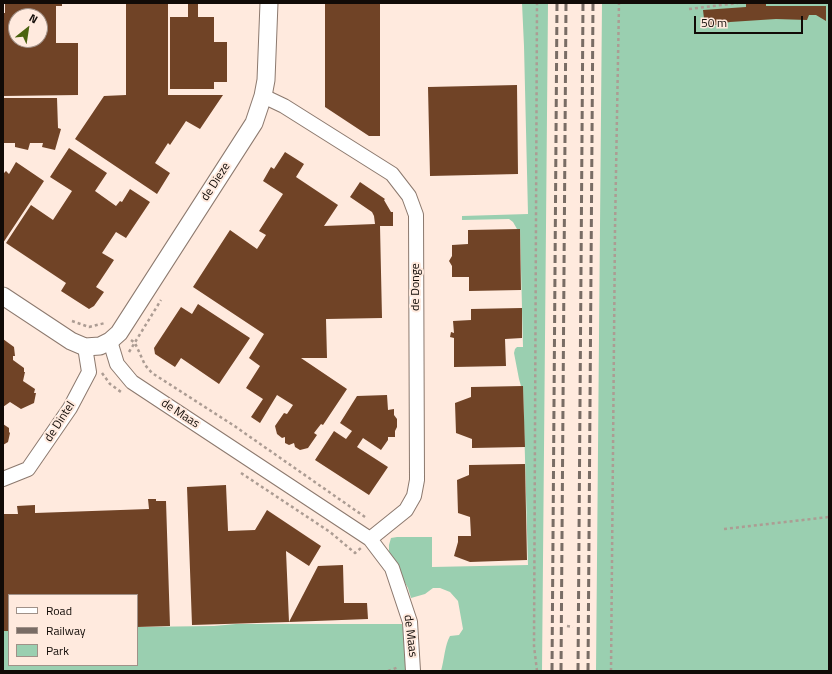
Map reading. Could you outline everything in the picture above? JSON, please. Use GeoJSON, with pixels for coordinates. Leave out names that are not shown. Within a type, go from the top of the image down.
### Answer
{"type":"FeatureCollection","features":[{"type":"Feature","properties":{"kind":"street","name":"de Dieze"},"geometry":{"type":"LineString","coordinates":[[110,341],[120,333],[254,123],[263,96],[266,80],[269,3]]}},
{"type":"Feature","properties":{"kind":"street","name":"de Donge"},"geometry":{"type":"LineString","coordinates":[[263,96],[284,106],[392,174],[409,196],[416,215],[417,480],[414,496],[406,510],[370,539]]}},
{"type":"Feature","properties":{"kind":"street"},"geometry":{"type":"LineString","coordinates":[[3,296],[71,342],[85,347],[100,346],[110,341]]}},
{"type":"Feature","properties":{"kind":"street","name":"de Maas"},"geometry":{"type":"LineString","coordinates":[[110,341],[116,364],[132,382],[370,539],[392,568],[410,622],[413,671]]}},
{"type":"Feature","properties":{"kind":"street","name":"de Dintel"},"geometry":{"type":"LineString","coordinates":[[3,479],[28,469],[70,408],[89,372],[85,347]]}},
{"type":"Feature","properties":{"kind":"path"},"geometry":{"type":"LineString","coordinates":[[537,3],[534,646],[537,671]]}},
{"type":"Feature","properties":{"kind":"path"},"geometry":{"type":"LineString","coordinates":[[611,671],[615,229],[619,3]]}},
{"type":"Feature","properties":{"kind":"path"},"geometry":{"type":"LineString","coordinates":[[689,9],[738,3]]}},
{"type":"Feature","properties":{"kind":"path"},"geometry":{"type":"LineString","coordinates":[[67,318],[73,322],[89,327],[105,323],[109,316]]}},
{"type":"Feature","properties":{"kind":"path","name":"de Maas"},"geometry":{"type":"LineString","coordinates":[[135,343],[145,365],[152,373],[245,434],[364,516],[369,521],[370,539]]}},
{"type":"Feature","properties":{"kind":"path"},"geometry":{"type":"LineString","coordinates":[[724,529],[829,517]]}},
{"type":"Feature","properties":{"kind":"path"},"geometry":{"type":"LineString","coordinates":[[567,626],[573,627]]}},
{"type":"Feature","properties":{"kind":"green space"},"geometry":{"type":"Polygon","coordinates":[[[522,3],[548,3],[542,671],[441,671],[450,636],[459,635],[463,629],[458,601],[450,592],[440,588],[433,588],[425,594],[411,598],[408,588],[389,555],[391,538],[432,537],[432,567],[528,565],[523,387],[521,386],[519,379],[514,353],[517,347],[523,347],[520,229],[517,229],[513,222],[509,219],[462,220],[462,216],[528,214],[522,3]]]}},
{"type":"Feature","properties":{"kind":"green space"},"geometry":{"type":"Polygon","coordinates":[[[602,3],[829,3],[829,671],[596,671],[602,3]]]}},
{"type":"Feature","properties":{"kind":"green space"},"geometry":{"type":"Polygon","coordinates":[[[236,624],[402,624],[407,644],[408,671],[3,671],[3,631],[8,631],[8,666],[138,666],[138,627],[214,626],[236,624]]]}},
{"type":"Feature","properties":{"kind":"building"},"geometry":{"type":"Polygon","coordinates":[[[5,3],[62,3],[62,6],[56,6],[56,43],[78,43],[78,95],[3,96],[3,13],[5,13],[5,3]]]}},
{"type":"Feature","properties":{"kind":"building"},"geometry":{"type":"Polygon","coordinates":[[[126,3],[168,3],[168,95],[223,95],[200,129],[186,121],[170,145],[168,143],[155,163],[170,173],[157,194],[75,139],[104,96],[126,95],[126,3]]]}},
{"type":"Feature","properties":{"kind":"building"},"geometry":{"type":"Polygon","coordinates":[[[188,3],[198,3],[198,17],[214,17],[214,42],[227,42],[227,82],[214,82],[214,89],[170,89],[170,17],[188,17],[188,3]]]}},
{"type":"Feature","properties":{"kind":"building"},"geometry":{"type":"Polygon","coordinates":[[[325,3],[380,3],[380,136],[369,136],[325,107],[325,3]]]}},
{"type":"Feature","properties":{"kind":"building"},"geometry":{"type":"Polygon","coordinates":[[[746,3],[766,3],[766,6],[826,6],[826,21],[816,15],[809,15],[807,20],[776,19],[730,22],[705,27],[703,10],[746,7],[746,3]]]}},
{"type":"Feature","properties":{"kind":"building"},"geometry":{"type":"Polygon","coordinates":[[[517,85],[518,174],[430,176],[428,87],[517,85]]]}},
{"type":"Feature","properties":{"kind":"building"},"geometry":{"type":"Polygon","coordinates":[[[3,98],[57,98],[58,128],[61,129],[55,150],[42,147],[43,143],[30,143],[28,150],[15,147],[15,143],[3,143],[3,98]]]}},
{"type":"Feature","properties":{"kind":"building"},"geometry":{"type":"Polygon","coordinates":[[[69,148],[107,173],[95,191],[116,206],[120,201],[122,202],[130,189],[150,202],[126,238],[116,232],[102,253],[114,260],[96,287],[104,292],[94,306],[89,309],[61,291],[66,283],[6,243],[31,205],[53,220],[72,191],[50,177],[69,148]]]}},
{"type":"Feature","properties":{"kind":"building"},"geometry":{"type":"Polygon","coordinates":[[[285,152],[304,164],[296,177],[338,205],[324,226],[375,224],[372,212],[350,197],[360,182],[385,199],[384,200],[391,212],[393,212],[393,226],[380,226],[382,318],[326,319],[327,358],[301,358],[347,389],[323,425],[321,424],[314,433],[317,435],[308,448],[300,450],[295,447],[294,443],[289,445],[285,443],[285,437],[282,438],[277,434],[275,426],[284,413],[287,414],[293,405],[277,395],[260,423],[251,417],[263,399],[246,388],[260,366],[249,358],[264,334],[193,287],[230,230],[257,249],[266,235],[259,231],[283,194],[263,181],[271,167],[274,169],[285,152]]]}},
{"type":"Feature","properties":{"kind":"building"},"geometry":{"type":"Polygon","coordinates":[[[16,162],[44,181],[3,243],[3,174],[6,171],[9,174],[16,162]]]}},
{"type":"Feature","properties":{"kind":"building"},"geometry":{"type":"Polygon","coordinates":[[[520,229],[521,290],[469,291],[469,277],[452,277],[452,266],[449,261],[452,256],[452,245],[468,244],[468,230],[520,229]]]}},
{"type":"Feature","properties":{"kind":"building"},"geometry":{"type":"Polygon","coordinates":[[[198,304],[250,338],[219,384],[181,358],[175,367],[155,354],[154,348],[181,307],[192,314],[198,304]]]}},
{"type":"Feature","properties":{"kind":"building"},"geometry":{"type":"Polygon","coordinates":[[[522,308],[522,338],[505,339],[506,366],[454,367],[454,338],[450,337],[451,332],[454,333],[453,321],[471,320],[471,309],[522,308]]]}},
{"type":"Feature","properties":{"kind":"building"},"geometry":{"type":"Polygon","coordinates":[[[3,339],[14,347],[15,356],[13,356],[13,360],[24,368],[25,372],[23,381],[35,389],[34,393],[36,393],[34,403],[21,409],[10,402],[3,407],[3,339]]]}},
{"type":"Feature","properties":{"kind":"building"},"geometry":{"type":"Polygon","coordinates":[[[523,386],[525,447],[472,448],[472,439],[456,433],[455,403],[471,397],[471,387],[523,386]]]}},
{"type":"Feature","properties":{"kind":"building"},"geometry":{"type":"Polygon","coordinates":[[[387,395],[388,410],[394,409],[394,415],[397,419],[395,437],[388,437],[388,440],[381,450],[363,438],[357,447],[388,467],[369,495],[315,460],[334,431],[346,439],[352,431],[340,423],[357,396],[387,395]]]}},
{"type":"Feature","properties":{"kind":"building"},"geometry":{"type":"Polygon","coordinates":[[[3,424],[9,428],[10,433],[8,442],[3,445],[3,424]]]}},
{"type":"Feature","properties":{"kind":"building"},"geometry":{"type":"Polygon","coordinates":[[[525,464],[527,560],[470,562],[454,556],[458,536],[471,536],[470,517],[458,513],[457,480],[469,475],[469,465],[525,464]]]}},
{"type":"Feature","properties":{"kind":"building"},"geometry":{"type":"Polygon","coordinates":[[[226,485],[228,531],[255,530],[267,510],[321,546],[309,566],[286,551],[289,622],[192,625],[187,487],[226,485]]]}},
{"type":"Feature","properties":{"kind":"building"},"geometry":{"type":"Polygon","coordinates":[[[148,499],[166,501],[170,626],[138,627],[138,594],[8,594],[8,631],[3,631],[3,514],[18,514],[17,506],[35,505],[35,513],[149,509],[148,499]]]}},
{"type":"Feature","properties":{"kind":"building"},"geometry":{"type":"Polygon","coordinates":[[[343,565],[344,603],[367,603],[368,619],[289,622],[318,566],[343,565]]]}},
{"type":"Feature","properties":{"kind":"railway"},"geometry":{"type":"LineString","coordinates":[[552,671],[557,3]]}},
{"type":"Feature","properties":{"kind":"railway"},"geometry":{"type":"LineString","coordinates":[[561,671],[566,3]]}},
{"type":"Feature","properties":{"kind":"railway"},"geometry":{"type":"LineString","coordinates":[[578,671],[583,3]]}},
{"type":"Feature","properties":{"kind":"railway"},"geometry":{"type":"LineString","coordinates":[[588,671],[593,3]]}}]}
